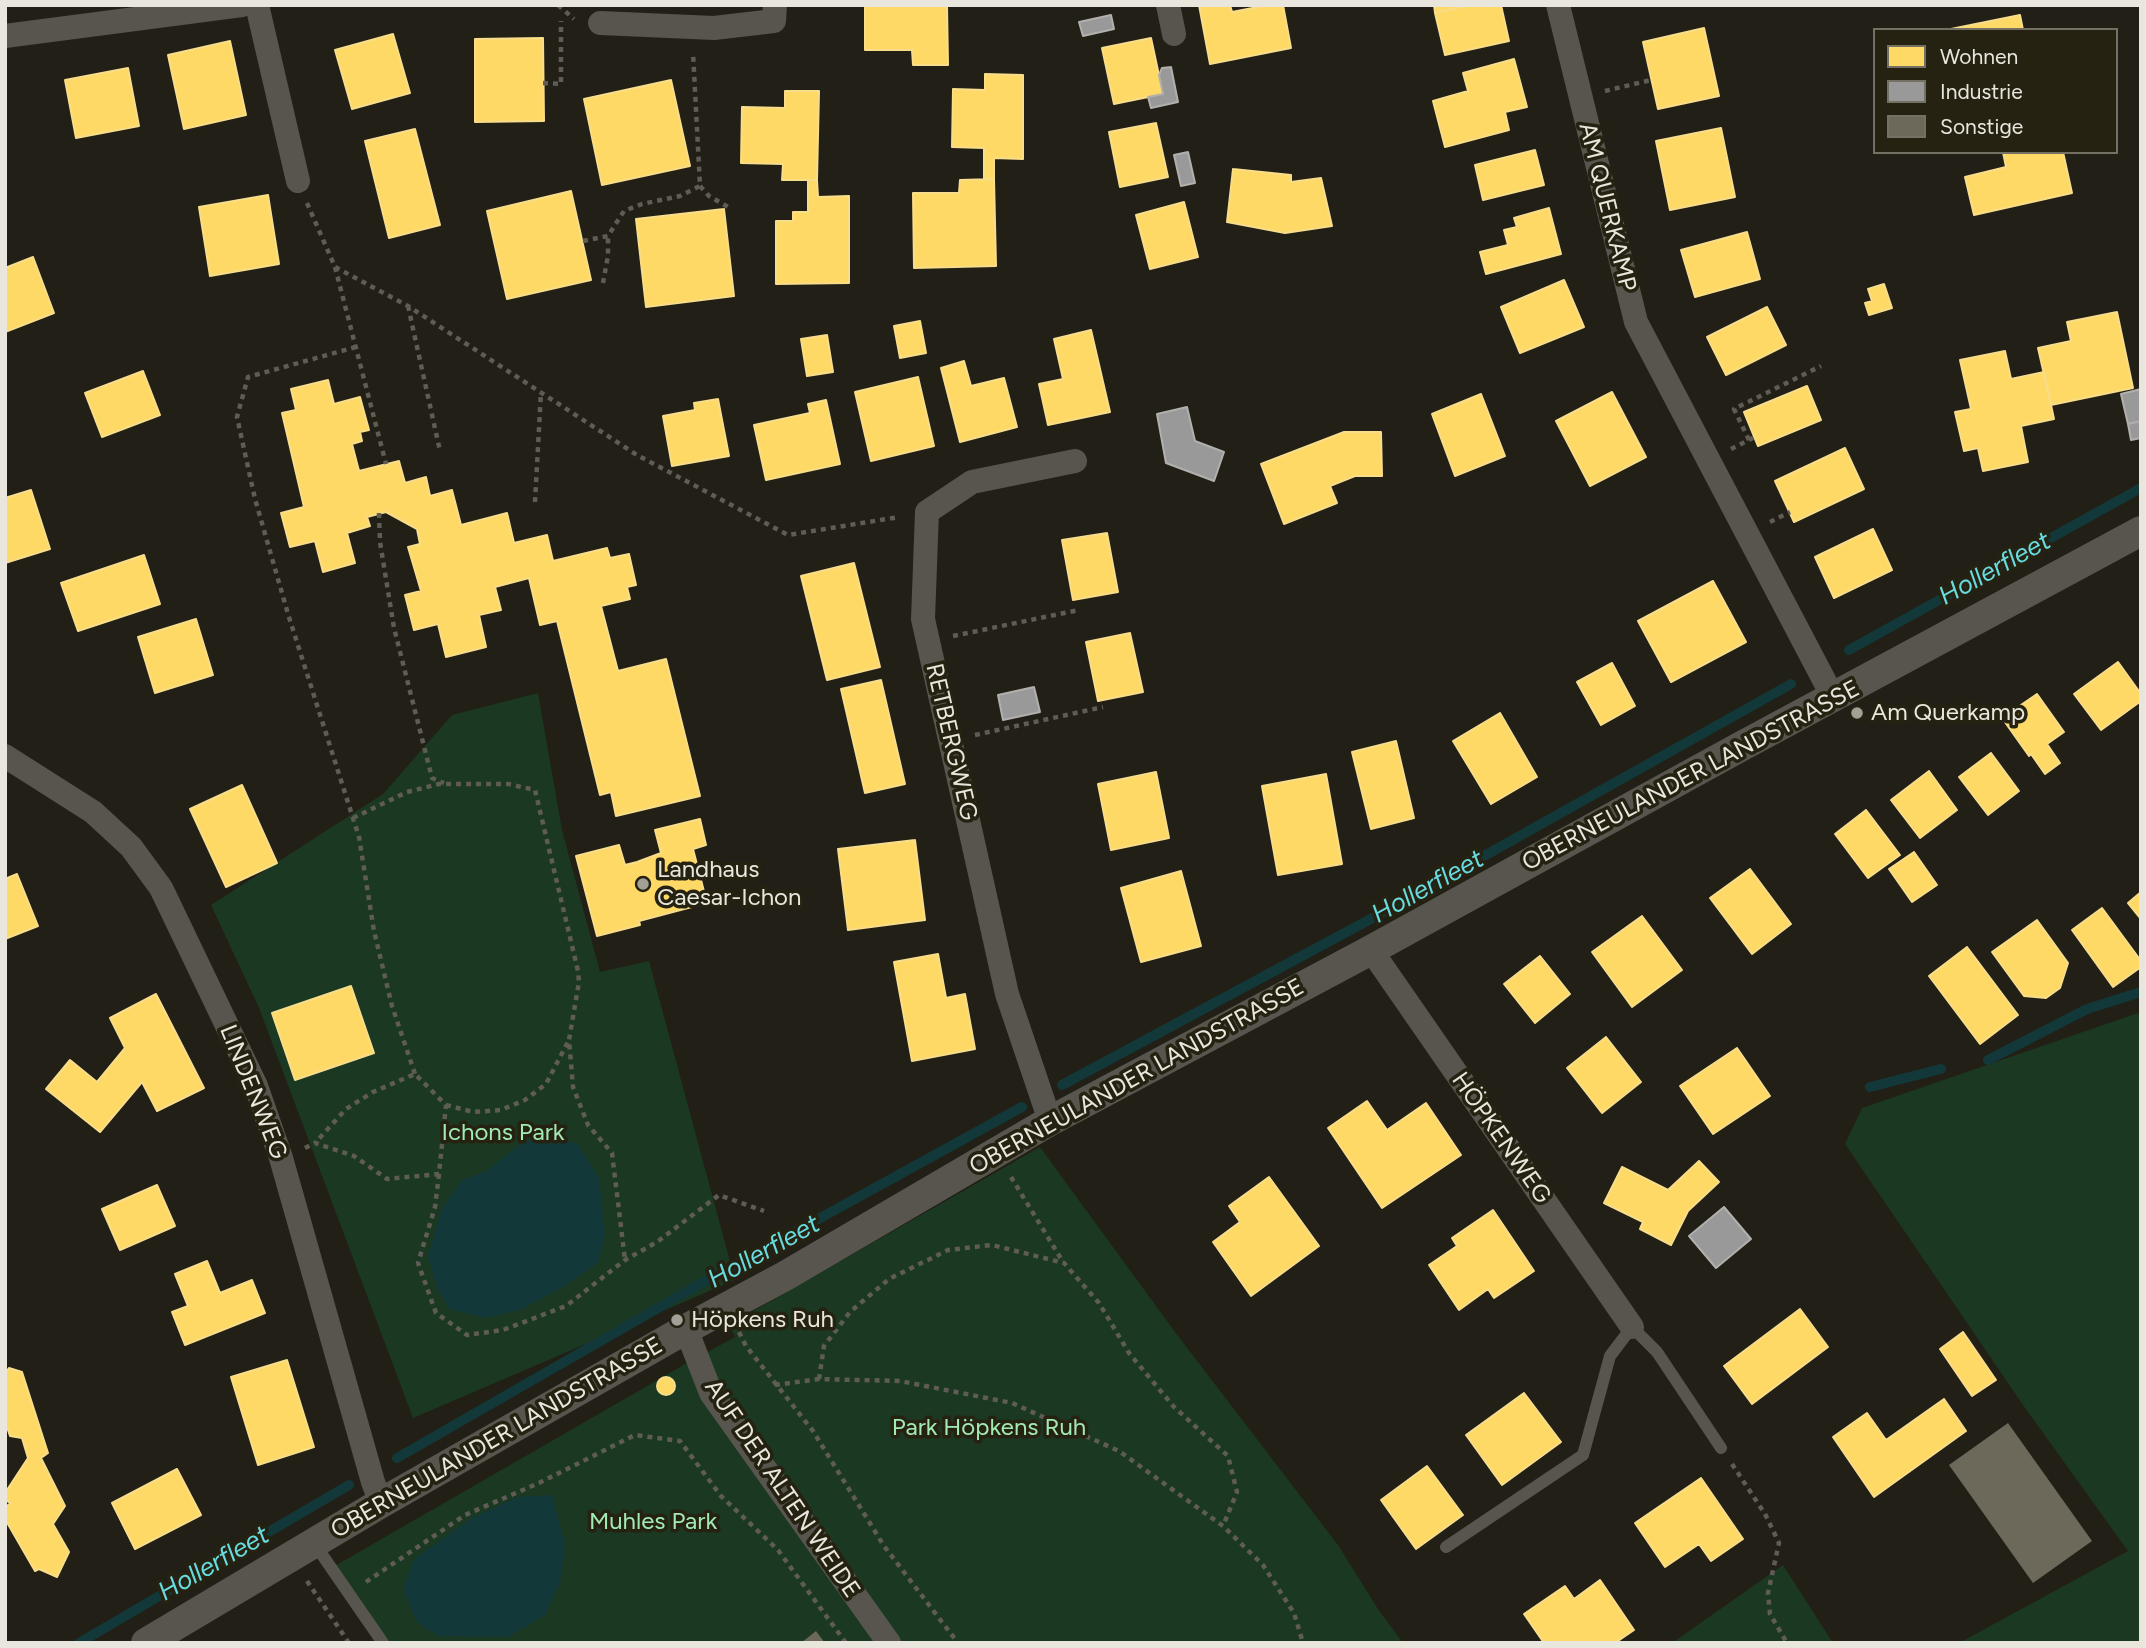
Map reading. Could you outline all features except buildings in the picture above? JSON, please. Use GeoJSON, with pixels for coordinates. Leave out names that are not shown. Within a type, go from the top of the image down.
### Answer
{"type":"FeatureCollection","features":[{"type":"Feature","properties":{"kind":"street"},"geometry":{"type":"LineString","coordinates":[[5,36],[242,5]]}},
{"type":"Feature","properties":{"kind":"street"},"geometry":{"type":"LineString","coordinates":[[257,5],[298,181]]}},
{"type":"Feature","properties":{"kind":"street"},"geometry":{"type":"LineString","coordinates":[[589,22],[714,28],[774,22],[775,5]]}},
{"type":"Feature","properties":{"kind":"street"},"geometry":{"type":"LineString","coordinates":[[1168,5],[1174,34]]}},
{"type":"Feature","properties":{"kind":"street","name":"AM QUERKAMP"},"geometry":{"type":"LineString","coordinates":[[1558,5],[1636,322],[1833,699]]}},
{"type":"Feature","properties":{"kind":"street"},"geometry":{"type":"LineString","coordinates":[[927,512],[972,482],[1075,461]]}},
{"type":"Feature","properties":{"kind":"street","name":"RETBERGWEG"},"geometry":{"type":"LineString","coordinates":[[927,512],[923,619],[1007,993],[1050,1121]]}},
{"type":"Feature","properties":{"kind":"street","name":"OBERNEULANDER LANDSTRASSE"},"geometry":{"type":"LineString","coordinates":[[146,1643],[381,1503],[685,1329],[797,1269],[1050,1121],[1371,950],[2141,531]]}},
{"type":"Feature","properties":{"kind":"street","name":"LINDENWEG"},"geometry":{"type":"LineString","coordinates":[[5,756],[93,812],[131,847],[161,888],[256,1086],[281,1158],[381,1503]]}},
{"type":"Feature","properties":{"kind":"street","name":"HÖPKENWEG"},"geometry":{"type":"LineString","coordinates":[[1371,950],[1632,1327]]}},
{"type":"Feature","properties":{"kind":"street","name":"AUF DER ALTEN WEIDE"},"geometry":{"type":"LineString","coordinates":[[685,1329],[711,1393],[889,1643]]}},
{"type":"Feature","properties":{"kind":"lane"},"geometry":{"type":"LineString","coordinates":[[1446,1547],[1583,1455],[1610,1356],[1632,1327],[1657,1352],[1721,1448]]}},
{"type":"Feature","properties":{"kind":"lane"},"geometry":{"type":"LineString","coordinates":[[303,1550],[348,1594],[383,1643]]}},
{"type":"Feature","properties":{"kind":"path"},"geometry":{"type":"LineString","coordinates":[[558,5],[589,22]]}},
{"type":"Feature","properties":{"kind":"path"},"geometry":{"type":"LineString","coordinates":[[543,83],[561,84],[561,21]]}},
{"type":"Feature","properties":{"kind":"path"},"geometry":{"type":"LineString","coordinates":[[691,27],[700,186],[709,196],[730,208]]}},
{"type":"Feature","properties":{"kind":"path"},"geometry":{"type":"LineString","coordinates":[[1581,97],[1651,80]]}},
{"type":"Feature","properties":{"kind":"path"},"geometry":{"type":"LineString","coordinates":[[298,181],[335,267],[386,464]]}},
{"type":"Feature","properties":{"kind":"path"},"geometry":{"type":"LineString","coordinates":[[603,283],[608,256],[608,236],[624,211],[642,204],[681,196],[700,186]]}},
{"type":"Feature","properties":{"kind":"path"},"geometry":{"type":"LineString","coordinates":[[583,241],[608,236]]}},
{"type":"Feature","properties":{"kind":"path"},"geometry":{"type":"LineString","coordinates":[[335,267],[408,306],[637,455],[788,535],[927,512]]}},
{"type":"Feature","properties":{"kind":"path"},"geometry":{"type":"LineString","coordinates":[[408,306],[440,451]]}},
{"type":"Feature","properties":{"kind":"path"},"geometry":{"type":"LineString","coordinates":[[356,347],[248,377],[237,417],[256,499],[288,614],[353,818],[364,860],[374,931],[392,1006],[415,1074],[446,1105],[473,1112],[501,1110],[525,1100],[546,1084],[569,1040]]}},
{"type":"Feature","properties":{"kind":"path"},"geometry":{"type":"LineString","coordinates":[[1749,440],[1734,409],[1821,366]]}},
{"type":"Feature","properties":{"kind":"path"},"geometry":{"type":"LineString","coordinates":[[535,502],[541,392]]}},
{"type":"Feature","properties":{"kind":"path"},"geometry":{"type":"LineString","coordinates":[[379,513],[380,542],[394,628],[432,778],[448,784]]}},
{"type":"Feature","properties":{"kind":"path"},"geometry":{"type":"LineString","coordinates":[[928,642],[1079,610]]}},
{"type":"Feature","properties":{"kind":"path"},"geometry":{"type":"LineString","coordinates":[[951,741],[1103,707]]}},
{"type":"Feature","properties":{"kind":"path"},"geometry":{"type":"LineString","coordinates":[[353,818],[407,792],[448,784],[508,784],[535,790],[578,971],[579,982],[569,1040],[573,1087],[588,1125],[612,1153],[625,1260]]}},
{"type":"Feature","properties":{"kind":"path"},"geometry":{"type":"LineString","coordinates":[[281,1158],[315,1143],[346,1109],[373,1092],[415,1074]]}},
{"type":"Feature","properties":{"kind":"path"},"geometry":{"type":"LineString","coordinates":[[446,1105],[435,1207],[418,1263],[436,1313],[467,1335],[503,1330],[566,1306],[625,1260],[657,1242],[719,1195],[764,1211]]}},
{"type":"Feature","properties":{"kind":"path"},"geometry":{"type":"LineString","coordinates":[[315,1143],[354,1156],[387,1179],[439,1174]]}},
{"type":"Feature","properties":{"kind":"path"},"geometry":{"type":"LineString","coordinates":[[996,1152],[1064,1262],[1099,1303],[1129,1353],[1174,1407],[1228,1456],[1237,1492],[1223,1525]]}},
{"type":"Feature","properties":{"kind":"path"},"geometry":{"type":"LineString","coordinates":[[819,1379],[824,1346],[850,1312],[889,1279],[948,1250],[992,1245],[1064,1262]]}},
{"type":"Feature","properties":{"kind":"path"},"geometry":{"type":"LineString","coordinates":[[725,1308],[747,1346],[813,1432],[884,1546],[958,1643]]}},
{"type":"Feature","properties":{"kind":"path"},"geometry":{"type":"LineString","coordinates":[[775,1385],[819,1379],[900,1381],[1012,1403],[1119,1451],[1223,1525],[1263,1565],[1294,1613],[1303,1643]]}},
{"type":"Feature","properties":{"kind":"path"},"geometry":{"type":"LineString","coordinates":[[348,1594],[466,1514],[539,1483],[635,1435],[680,1441],[721,1496],[778,1550],[846,1643]]}},
{"type":"Feature","properties":{"kind":"path"},"geometry":{"type":"LineString","coordinates":[[1721,1448],[1765,1514],[1779,1543],[1768,1594],[1770,1614],[1787,1643]]}},
{"type":"Feature","properties":{"kind":"path"},"geometry":{"type":"LineString","coordinates":[[303,1550],[349,1643]]}},
{"type":"Feature","properties":{"kind":"green space","name":"Ichons Park"},"geometry":{"type":"Polygon","coordinates":[[[538,693],[562,830],[600,972],[649,961],[735,1280],[413,1418],[259,1008],[211,905],[383,794],[452,715],[538,693]]]}},
{"type":"Feature","properties":{"kind":"green space"},"geometry":{"type":"Polygon","coordinates":[[[2141,1012],[2141,1643],[1959,1643],[2128,1551],[2023,1405],[1845,1144],[1862,1108],[2141,1012]]]}},
{"type":"Feature","properties":{"kind":"green space","name":"Park Höpkens Ruh"},"geometry":{"type":"Polygon","coordinates":[[[1040,1147],[1175,1332],[1338,1545],[1403,1643],[376,1643],[326,1571],[735,1337],[729,1325],[1040,1147]]]}},
{"type":"Feature","properties":{"kind":"green space"},"geometry":{"type":"Polygon","coordinates":[[[1783,1565],[1833,1643],[1672,1643],[1783,1565]]]}},
{"type":"Feature","properties":{"kind":"water"},"geometry":{"type":"Polygon","coordinates":[[[540,1136],[577,1143],[599,1178],[605,1234],[598,1263],[563,1287],[520,1310],[485,1318],[450,1309],[437,1289],[428,1256],[442,1208],[462,1180],[486,1171],[518,1146],[540,1136]]]}},
{"type":"Feature","properties":{"kind":"water"},"geometry":{"type":"Polygon","coordinates":[[[552,1495],[565,1544],[560,1583],[545,1615],[508,1637],[438,1636],[417,1622],[403,1589],[413,1560],[472,1518],[518,1497],[552,1495]]]}},
{"type":"Feature","properties":{"kind":"waterway","name":"Hollerfleet"},"geometry":{"type":"LineString","coordinates":[[1849,650],[2141,488]]}},
{"type":"Feature","properties":{"kind":"waterway","name":"Hollerfleet"},"geometry":{"type":"LineString","coordinates":[[1062,1085],[1393,907],[1791,684]]}},
{"type":"Feature","properties":{"kind":"waterway"},"geometry":{"type":"LineString","coordinates":[[1988,1060],[2087,1009],[2141,992]]}},
{"type":"Feature","properties":{"kind":"waterway"},"geometry":{"type":"LineString","coordinates":[[1870,1087],[1941,1069]]}},
{"type":"Feature","properties":{"kind":"waterway","name":"Hollerfleet"},"geometry":{"type":"LineString","coordinates":[[397,1458],[693,1288],[1022,1107]]}},
{"type":"Feature","properties":{"kind":"waterway","name":"Hollerfleet"},"geometry":{"type":"LineString","coordinates":[[79,1643],[349,1485]]}},
{"type":"Feature","properties":{"kind":"place","name":"Am Querkamp"},"geometry":{"type":"Point","coordinates":[1857,713]}},
{"type":"Feature","properties":{"kind":"place","name":"Landhaus Caesar-Ichon"},"geometry":{"type":"Point","coordinates":[643,884]}},
{"type":"Feature","properties":{"kind":"place","name":"Höpkens Ruh"},"geometry":{"type":"Point","coordinates":[677,1320]}},
{"type":"Feature","properties":{"kind":"park label","name":"Muhles Park"},"geometry":{"type":"Point","coordinates":[653,1522]}}]}
